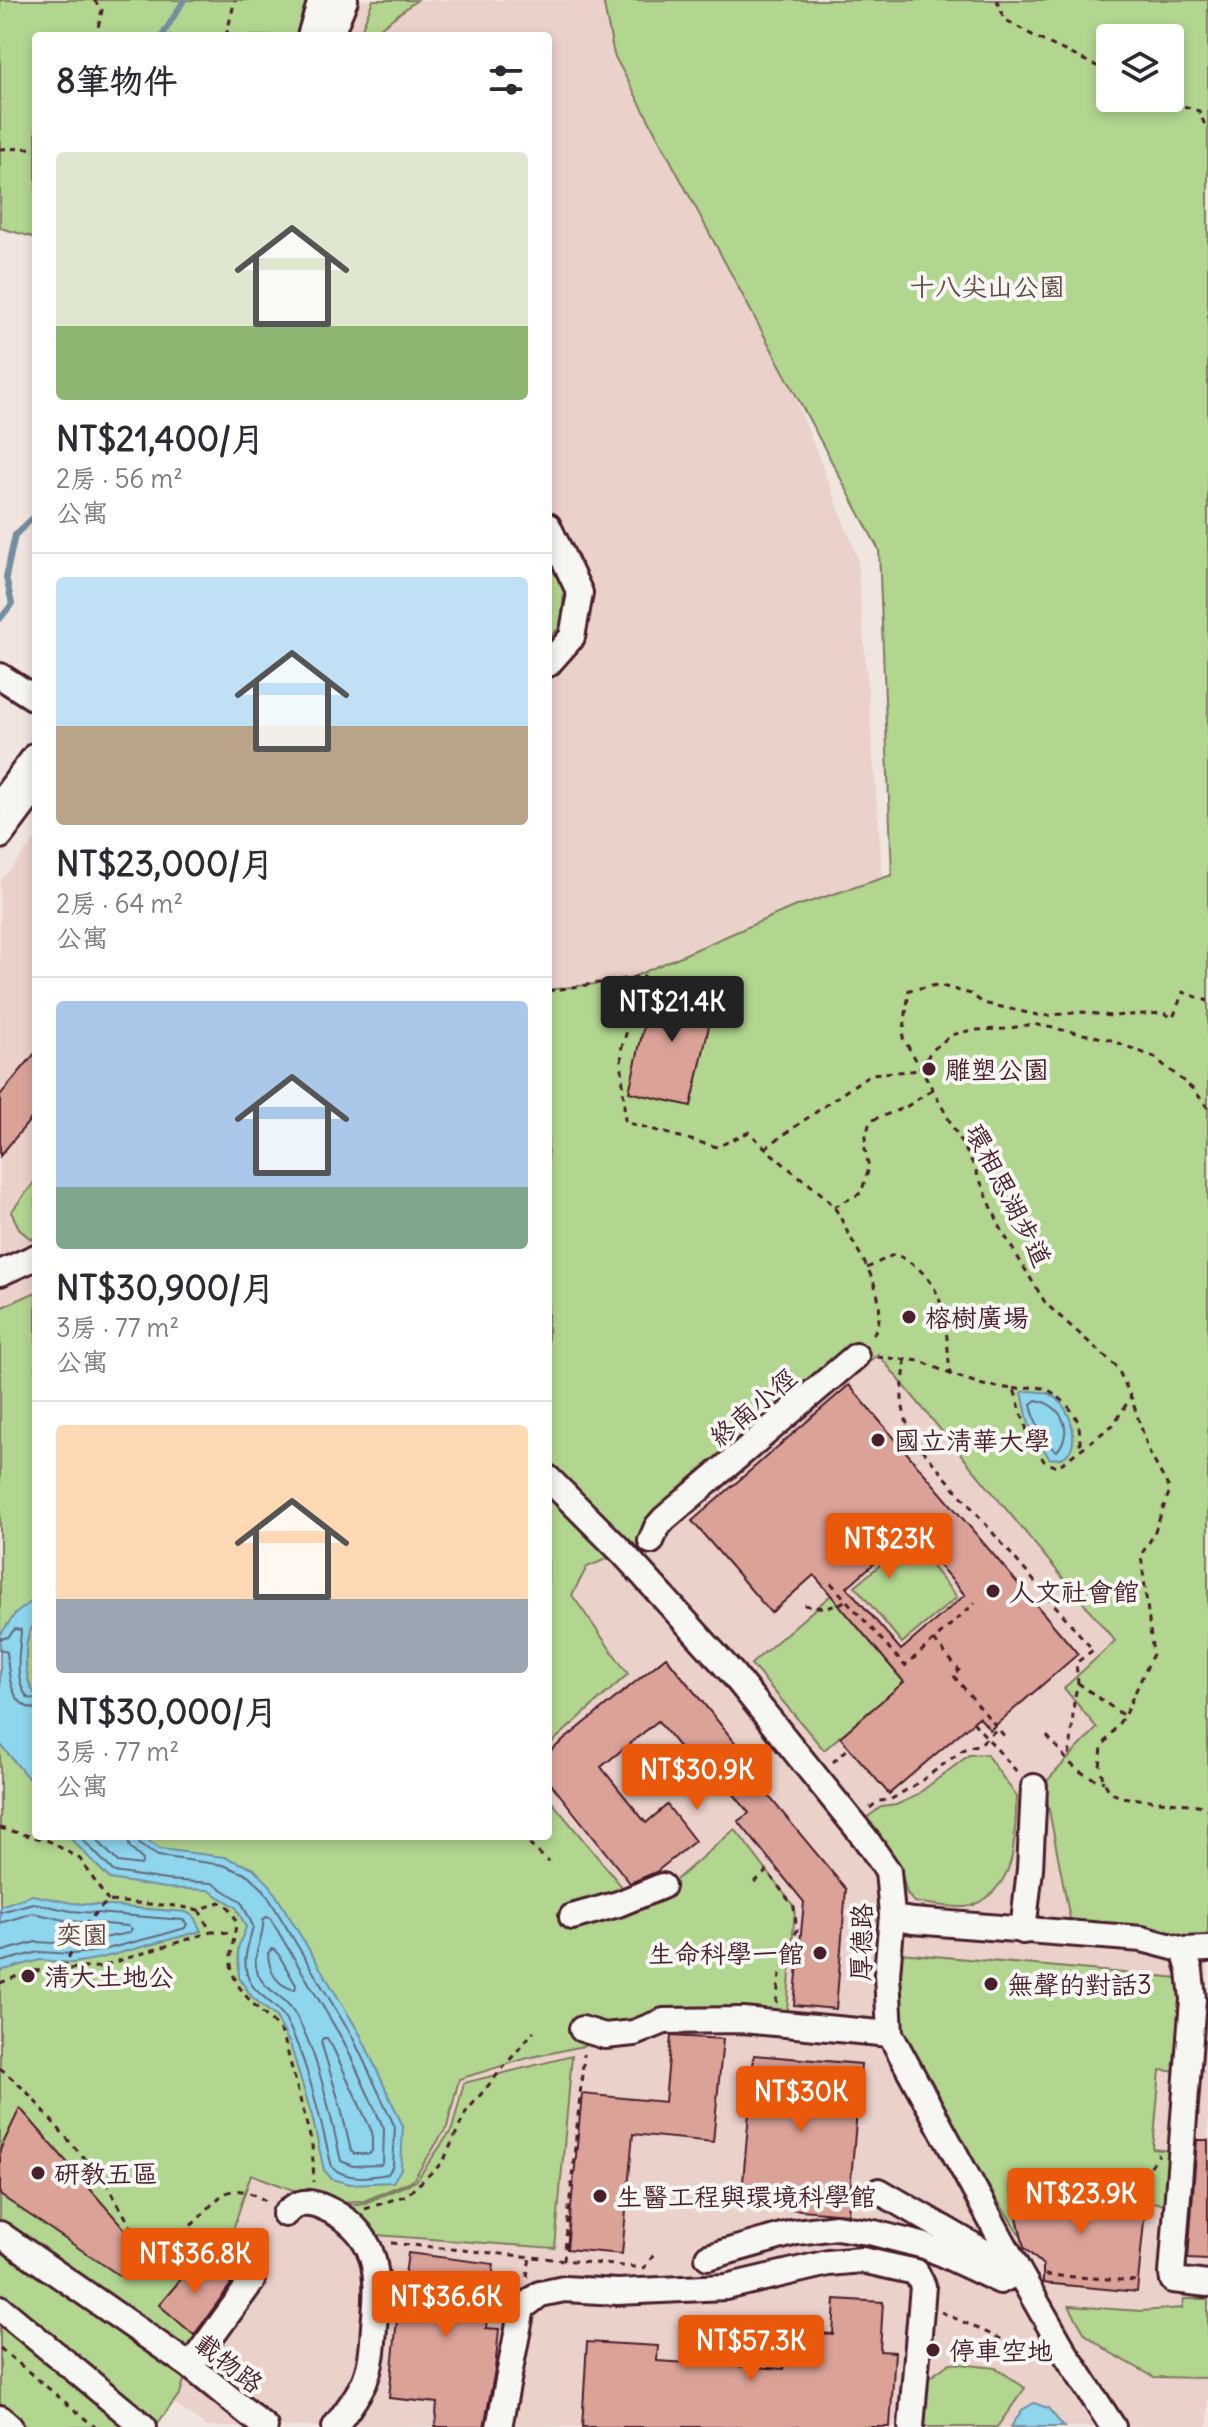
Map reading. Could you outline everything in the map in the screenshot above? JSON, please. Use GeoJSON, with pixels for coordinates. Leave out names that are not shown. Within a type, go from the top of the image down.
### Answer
{"type":"FeatureCollection","features":[{"type":"Feature","properties":{"kind":"street"},"geometry":{"type":"LineString","coordinates":[[311,32],[321,0]]}},
{"type":"Feature","properties":{"kind":"street"},"geometry":{"type":"LineString","coordinates":[[332,32],[345,0]]}},
{"type":"Feature","properties":{"kind":"street"},"geometry":{"type":"LineString","coordinates":[[552,534],[580,593],[572,637],[552,660]]}},
{"type":"Feature","properties":{"kind":"street"},"geometry":{"type":"LineString","coordinates":[[0,676],[32,696]]}},
{"type":"Feature","properties":{"kind":"street"},"geometry":{"type":"LineString","coordinates":[[0,803],[32,760]]}},
{"type":"Feature","properties":{"kind":"street"},"geometry":{"type":"LineString","coordinates":[[0,836],[32,793]]}},
{"type":"Feature","properties":{"kind":"street"},"geometry":{"type":"LineString","coordinates":[[0,1273],[32,1259]]}},
{"type":"Feature","properties":{"kind":"street","name":"終南小徑"},"geometry":{"type":"LineString","coordinates":[[651,1541],[657,1527],[686,1500],[856,1356]]}},
{"type":"Feature","properties":{"kind":"street","name":"厚德路"},"geometry":{"type":"LineString","coordinates":[[552,1482],[624,1554],[732,1673],[888,1871],[892,1915],[887,1974],[890,2034],[1013,2242],[1067,2356],[1113,2427]]}},
{"type":"Feature","properties":{"kind":"street"},"geometry":{"type":"LineString","coordinates":[[1023,1931],[1034,1787]]}},
{"type":"Feature","properties":{"kind":"street"},"geometry":{"type":"LineString","coordinates":[[572,1917],[618,1904],[662,1886]]}},
{"type":"Feature","properties":{"kind":"street"},"geometry":{"type":"LineString","coordinates":[[892,1915],[913,1921],[1142,1939],[1196,1949],[1190,1971],[1193,1999],[1172,2274],[1173,2280],[1208,2284]]}},
{"type":"Feature","properties":{"kind":"street"},"geometry":{"type":"LineString","coordinates":[[584,2030],[605,2036],[634,2033],[664,2021],[743,2020],[890,2034]]}},
{"type":"Feature","properties":{"kind":"street"},"geometry":{"type":"LineString","coordinates":[[879,2191],[1030,2273]]}},
{"type":"Feature","properties":{"kind":"street"},"geometry":{"type":"LineString","coordinates":[[285,2214],[295,2204],[308,2201],[332,2211],[356,2229],[373,2256],[378,2284],[370,2366],[360,2391],[335,2427]]}},
{"type":"Feature","properties":{"kind":"street"},"geometry":{"type":"LineString","coordinates":[[708,2257],[796,2232],[836,2227],[925,2246],[1000,2281],[1030,2273]]}},
{"type":"Feature","properties":{"kind":"street","name":"載物路"},"geometry":{"type":"LineString","coordinates":[[0,2234],[190,2366],[265,2427]]}},
{"type":"Feature","properties":{"kind":"street"},"geometry":{"type":"LineString","coordinates":[[190,2366],[252,2281],[210,2248]]}},
{"type":"Feature","properties":{"kind":"street"},"geometry":{"type":"LineString","coordinates":[[499,2427],[522,2308],[540,2294],[564,2289],[618,2292],[726,2287],[828,2263],[862,2260],[916,2272],[923,2286],[911,2427]]}},
{"type":"Feature","properties":{"kind":"street"},"geometry":{"type":"LineString","coordinates":[[0,2308],[144,2427]]}},
{"type":"Feature","properties":{"kind":"street"},"geometry":{"type":"LineString","coordinates":[[0,2418],[10,2427]]}},
{"type":"Feature","properties":{"kind":"path"},"geometry":{"type":"LineString","coordinates":[[94,0],[102,10],[97,32]]}},
{"type":"Feature","properties":{"kind":"path"},"geometry":{"type":"LineString","coordinates":[[227,32],[235,0]]}},
{"type":"Feature","properties":{"kind":"path"},"geometry":{"type":"LineString","coordinates":[[997,0],[1004,19],[1096,66]]}},
{"type":"Feature","properties":{"kind":"path"},"geometry":{"type":"LineString","coordinates":[[1184,106],[1199,111],[1208,127]]}},
{"type":"Feature","properties":{"kind":"path"},"geometry":{"type":"LineString","coordinates":[[0,149],[32,148]]}},
{"type":"Feature","properties":{"kind":"path"},"geometry":{"type":"LineString","coordinates":[[552,990],[644,976],[621,1050],[625,1122],[717,1147],[749,1132],[834,1207],[867,1268],[876,1289],[879,1308],[874,1334],[856,1356]]}},
{"type":"Feature","properties":{"kind":"path","name":"環相思湖步道"},"geometry":{"type":"LineString","coordinates":[[1104,1782],[1100,1768],[1102,1747],[1124,1716],[1153,1654],[1141,1555],[1153,1536],[1170,1490],[1150,1454],[1131,1397],[1117,1367],[1046,1304],[1002,1231],[972,1162],[903,1038],[909,990],[938,985],[971,994],[983,1003],[1042,1016],[1083,1012],[1111,1016],[1164,1013],[1173,1018],[1183,992],[1208,1001]]}},
{"type":"Feature","properties":{"kind":"path"},"geometry":{"type":"LineString","coordinates":[[765,1148],[870,1074],[922,1070],[930,1052],[951,1035],[1033,1024],[1108,1039],[1154,1057],[1194,1090],[1208,1108]]}},
{"type":"Feature","properties":{"kind":"path"},"geometry":{"type":"LineString","coordinates":[[834,1207],[861,1193],[869,1168],[864,1144],[870,1121],[906,1107],[933,1089]]}},
{"type":"Feature","properties":{"kind":"path"},"geometry":{"type":"LineString","coordinates":[[867,1268],[895,1254],[912,1262],[932,1281],[945,1317],[950,1374]]}},
{"type":"Feature","properties":{"kind":"path"},"geometry":{"type":"LineString","coordinates":[[856,1356],[921,1361],[983,1385],[1014,1389],[1037,1386],[1051,1390],[1076,1414],[1080,1427],[1080,1449]]}},
{"type":"Feature","properties":{"kind":"path"},"geometry":{"type":"LineString","coordinates":[[905,1359],[901,1395],[912,1438],[1093,1650],[1076,1663],[1078,1683],[1068,1761]]}},
{"type":"Feature","properties":{"kind":"path"},"geometry":{"type":"LineString","coordinates":[[1014,1389],[1029,1437],[1044,1461],[1057,1467],[1113,1425],[1131,1397]]}},
{"type":"Feature","properties":{"kind":"path"},"geometry":{"type":"LineString","coordinates":[[831,1583],[905,1666],[975,1603]]}},
{"type":"Feature","properties":{"kind":"path"},"geometry":{"type":"LineString","coordinates":[[804,1605],[824,1608],[846,1600]]}},
{"type":"Feature","properties":{"kind":"path"},"geometry":{"type":"LineString","coordinates":[[934,1640],[959,1670],[953,1675],[1005,1737]]}},
{"type":"Feature","properties":{"kind":"path"},"geometry":{"type":"LineString","coordinates":[[1078,1683],[1124,1716]]}},
{"type":"Feature","properties":{"kind":"path"},"geometry":{"type":"LineString","coordinates":[[973,1722],[1025,1782],[1034,1787]]}},
{"type":"Feature","properties":{"kind":"path"},"geometry":{"type":"LineString","coordinates":[[869,1809],[878,1801],[890,1800],[921,1781],[967,1747],[979,1745],[997,1729]]}},
{"type":"Feature","properties":{"kind":"path"},"geometry":{"type":"LineString","coordinates":[[1047,1736],[1082,1775],[1104,1782],[1110,1792],[1120,1797],[1198,1805],[1208,1809]]}},
{"type":"Feature","properties":{"kind":"path"},"geometry":{"type":"LineString","coordinates":[[830,1765],[849,1748]]}},
{"type":"Feature","properties":{"kind":"path"},"geometry":{"type":"LineString","coordinates":[[0,1828],[32,1836]]}},
{"type":"Feature","properties":{"kind":"path"},"geometry":{"type":"LineString","coordinates":[[45,1840],[80,1859],[108,1901]]}},
{"type":"Feature","properties":{"kind":"path"},"geometry":{"type":"LineString","coordinates":[[524,1840],[549,1862]]}},
{"type":"Feature","properties":{"kind":"path"},"geometry":{"type":"LineString","coordinates":[[754,1882],[767,1871],[794,1907],[797,1930],[780,1975],[774,2023]]}},
{"type":"Feature","properties":{"kind":"path"},"geometry":{"type":"LineString","coordinates":[[64,1969],[72,1945],[85,1923],[108,1901],[199,1910],[220,1902],[230,1907],[237,1925],[231,1968],[244,1994],[283,2035],[312,2144],[314,2182]]}},
{"type":"Feature","properties":{"kind":"path"},"geometry":{"type":"LineString","coordinates":[[199,1910],[211,1932]]}},
{"type":"Feature","properties":{"kind":"path"},"geometry":{"type":"LineString","coordinates":[[0,1983],[29,1973],[99,1967],[211,1932],[234,1935]]}},
{"type":"Feature","properties":{"kind":"path"},"geometry":{"type":"LineString","coordinates":[[564,2260],[584,2030]]}},
{"type":"Feature","properties":{"kind":"path"},"geometry":{"type":"LineString","coordinates":[[358,2213],[407,2195],[443,2162],[466,2112],[534,2031]]}},
{"type":"Feature","properties":{"kind":"path"},"geometry":{"type":"LineString","coordinates":[[0,2068],[35,2101],[108,2186],[134,2232],[156,2242],[184,2231],[223,2194],[237,2189],[258,2197],[285,2214]]}},
{"type":"Feature","properties":{"kind":"path"},"geometry":{"type":"LineString","coordinates":[[1079,2194],[1080,2179],[1138,2185],[1161,2151]]}},
{"type":"Feature","properties":{"kind":"path"},"geometry":{"type":"LineString","coordinates":[[1127,2199],[1128,2184]]}},
{"type":"Feature","properties":{"kind":"path"},"geometry":{"type":"LineString","coordinates":[[373,2256],[387,2242],[644,2268],[656,2252]]}},
{"type":"Feature","properties":{"kind":"path"},"geometry":{"type":"LineString","coordinates":[[1030,2273],[1138,2281]]}},
{"type":"Feature","properties":{"kind":"path"},"geometry":{"type":"LineString","coordinates":[[922,2304],[1012,2344],[1027,2344],[1033,2337]]}},
{"type":"Feature","properties":{"kind":"path"},"geometry":{"type":"LineString","coordinates":[[0,2348],[95,2427]]}},
{"type":"Feature","properties":{"kind":"shaded area","name":"國立清華大學"},"geometry":{"type":"Polygon","coordinates":[[[358,0],[641,0],[857,556],[890,967],[1208,1044],[1208,2427],[207,2427],[103,2353],[0,2293],[0,881],[32,844],[32,1840],[552,1840],[552,32],[345,32],[358,0]]]}},
{"type":"Feature","properties":{"kind":"green space"},"geometry":{"type":"Polygon","coordinates":[[[0,0],[312,0],[303,32],[32,32],[32,237],[0,228],[0,0]]]}},
{"type":"Feature","properties":{"kind":"green space"},"geometry":{"type":"Polygon","coordinates":[[[373,0],[417,0],[378,32],[361,32],[373,0]]]}},
{"type":"Feature","properties":{"kind":"green space","name":"十八尖山公園"},"geometry":{"type":"Polygon","coordinates":[[[603,0],[1208,0],[1208,1948],[1070,1919],[1044,1784],[1097,1728],[1064,1688],[1115,1641],[878,1354],[645,1543],[587,1567],[572,1595],[628,1674],[552,1742],[552,989],[626,980],[791,908],[892,875],[879,550],[614,55],[603,0]]]}},
{"type":"Feature","properties":{"kind":"green space"},"geometry":{"type":"Polygon","coordinates":[[[552,566],[564,592],[561,626],[552,635],[552,566]]]}},
{"type":"Feature","properties":{"kind":"green space"},"geometry":{"type":"Polygon","coordinates":[[[32,1185],[32,1239],[20,1230],[11,1212],[32,1185]]]}},
{"type":"Feature","properties":{"kind":"green space","name":"奕園"},"geometry":{"type":"Polygon","coordinates":[[[32,1294],[32,1840],[552,1840],[552,1802],[641,1910],[735,1829],[795,1908],[785,2037],[666,2028],[528,2058],[459,2079],[447,2127],[413,2180],[364,2201],[340,2202],[293,2190],[251,2174],[180,2393],[155,2427],[0,2427],[0,1308],[32,1294]]]}},
{"type":"Feature","properties":{"kind":"green space"},"geometry":{"type":"Polygon","coordinates":[[[910,1540],[957,1597],[902,1643],[855,1586],[910,1540]]]}},
{"type":"Feature","properties":{"kind":"green space"},"geometry":{"type":"Polygon","coordinates":[[[831,1595],[904,1682],[824,1750],[751,1664],[831,1595]]]}},
{"type":"Feature","properties":{"kind":"green space"},"geometry":{"type":"Polygon","coordinates":[[[986,1754],[1017,1797],[1013,1853],[1005,1876],[988,1897],[973,1905],[953,1907],[914,1902],[907,1894],[899,1863],[865,1819],[881,1807],[896,1805],[914,1797],[969,1755],[986,1754]]]}},
{"type":"Feature","properties":{"kind":"green space"},"geometry":{"type":"Polygon","coordinates":[[[889,1952],[1179,1978],[1188,2073],[1160,2070],[1153,2149],[1181,2152],[1177,2205],[1057,2192],[1053,2175],[1010,2185],[1022,2238],[890,2034],[889,1952]]]}},
{"type":"Feature","properties":{"kind":"green space"},"geometry":{"type":"Polygon","coordinates":[[[572,2056],[555,2248],[376,2235],[346,2205],[365,2203],[416,2181],[452,2129],[464,2083],[572,2056]]]}},
{"type":"Feature","properties":{"kind":"green space"},"geometry":{"type":"Polygon","coordinates":[[[1184,2299],[1208,2299],[1208,2378],[1154,2377],[1085,2334],[1069,2306],[1141,2311],[1182,2308],[1184,2299]]]}},
{"type":"Feature","properties":{"kind":"green space"},"geometry":{"type":"Polygon","coordinates":[[[950,2363],[996,2368],[1025,2388],[997,2427],[922,2427],[926,2380],[950,2363]]]}},
{"type":"Feature","properties":{"kind":"water"},"geometry":{"type":"Polygon","coordinates":[[[1022,1392],[1050,1394],[1066,1410],[1071,1422],[1072,1444],[1068,1453],[1061,1458],[1049,1458],[1029,1425],[1022,1392]]]}},
{"type":"Feature","properties":{"kind":"water"},"geometry":{"type":"Polygon","coordinates":[[[32,1601],[26,1668],[32,1689],[32,1783],[0,1744],[0,1635],[15,1614],[32,1601]]]}},
{"type":"Feature","properties":{"kind":"water"},"geometry":{"type":"Polygon","coordinates":[[[72,1840],[147,1840],[160,1849],[224,1857],[253,1868],[270,1885],[360,2034],[403,2126],[401,2169],[393,2182],[350,2184],[332,2179],[324,2170],[312,2116],[290,2044],[276,2017],[252,1997],[239,1978],[238,1948],[246,1927],[236,1907],[208,1890],[165,1888],[110,1879],[72,1840]]]}},
{"type":"Feature","properties":{"kind":"water"},"geometry":{"type":"Polygon","coordinates":[[[32,1895],[72,1903],[186,1912],[194,1917],[201,1931],[101,1958],[73,1963],[40,1960],[0,1971],[0,1906],[32,1895]]]}},
{"type":"Feature","properties":{"kind":"water"},"geometry":{"type":"Polygon","coordinates":[[[1034,2403],[1048,2408],[1064,2427],[1011,2427],[1022,2410],[1034,2403]]]}},
{"type":"Feature","properties":{"kind":"building"},"geometry":{"type":"Polygon","coordinates":[[[654,981],[716,995],[691,1106],[629,1092],[654,981]]]}},
{"type":"Feature","properties":{"kind":"building"},"geometry":{"type":"Polygon","coordinates":[[[32,1057],[32,1118],[0,1156],[0,1095],[32,1057]]]}},
{"type":"Feature","properties":{"kind":"building","name":"人文社會館"},"geometry":{"type":"Polygon","coordinates":[[[849,1385],[1078,1654],[990,1730],[979,1717],[889,1794],[840,1737],[904,1682],[814,1575],[771,1613],[692,1521],[849,1385]],[[910,1532],[847,1587],[901,1650],[965,1595],[910,1532]]]}},
{"type":"Feature","properties":{"kind":"building"},"geometry":{"type":"Polygon","coordinates":[[[666,1657],[767,1782],[761,1787],[846,1889],[836,2009],[794,2005],[804,1902],[738,1821],[749,1813],[708,1762],[698,1770],[658,1721],[601,1767],[646,1823],[667,1805],[695,1841],[656,1872],[630,1883],[552,1785],[552,1750],[666,1657]]]}},
{"type":"Feature","properties":{"kind":"building","name":"生醫工程與環境科學館"},"geometry":{"type":"Polygon","coordinates":[[[671,2036],[723,2039],[713,2142],[633,2134],[622,2254],[567,2249],[582,2094],[665,2102],[671,2036]]]}},
{"type":"Feature","properties":{"kind":"building"},"geometry":{"type":"Polygon","coordinates":[[[754,2055],[861,2064],[848,2214],[741,2205],[754,2055]]]}},
{"type":"Feature","properties":{"kind":"building","name":"研教五區"},"geometry":{"type":"Polygon","coordinates":[[[20,2108],[143,2250],[123,2278],[0,2195],[0,2150],[20,2108]]]}},
{"type":"Feature","properties":{"kind":"building"},"geometry":{"type":"Polygon","coordinates":[[[1197,2140],[1208,2140],[1208,2260],[1188,2259],[1197,2140]]]}},
{"type":"Feature","properties":{"kind":"building"},"geometry":{"type":"Polygon","coordinates":[[[1053,2175],[1057,2192],[1146,2201],[1137,2292],[1043,2283],[1043,2265],[1024,2248],[1010,2185],[1053,2175]]]}},
{"type":"Feature","properties":{"kind":"building"},"geometry":{"type":"Polygon","coordinates":[[[408,2253],[494,2264],[486,2328],[499,2329],[484,2427],[435,2427],[437,2403],[389,2398],[408,2253]]]}},
{"type":"Feature","properties":{"kind":"building"},"geometry":{"type":"Polygon","coordinates":[[[199,2258],[231,2284],[194,2335],[159,2305],[199,2258]]]}},
{"type":"Feature","properties":{"kind":"building"},"geometry":{"type":"Polygon","coordinates":[[[835,2299],[883,2302],[880,2351],[895,2352],[890,2427],[582,2427],[587,2342],[658,2346],[657,2361],[784,2369],[787,2331],[833,2334],[835,2299]]]}},
{"type":"Feature","properties":{"kind":"waterway"},"geometry":{"type":"LineString","coordinates":[[164,32],[184,0]]}},
{"type":"Feature","properties":{"kind":"waterway"},"geometry":{"type":"LineString","coordinates":[[0,619],[12,604],[6,577],[15,535],[32,519]]}},
{"type":"Feature","properties":{"kind":"place","name":"雕塑公園"},"geometry":{"type":"Point","coordinates":[929,1069]}},
{"type":"Feature","properties":{"kind":"place","name":"榕樹廣場"},"geometry":{"type":"Point","coordinates":[909,1317]}},
{"type":"Feature","properties":{"kind":"place","name":"國立清華大學"},"geometry":{"type":"Point","coordinates":[878,1440]}},
{"type":"Feature","properties":{"kind":"place","name":"人文社會館"},"geometry":{"type":"Point","coordinates":[993,1591]}},
{"type":"Feature","properties":{"kind":"place","name":"生命科學一館"},"geometry":{"type":"Point","coordinates":[820,1953]}},
{"type":"Feature","properties":{"kind":"place","name":"清大土地公"},"geometry":{"type":"Point","coordinates":[28,1976]}},
{"type":"Feature","properties":{"kind":"place","name":"無聲的對話3"},"geometry":{"type":"Point","coordinates":[991,1984]}},
{"type":"Feature","properties":{"kind":"place","name":"研教五區"},"geometry":{"type":"Point","coordinates":[38,2173]}},
{"type":"Feature","properties":{"kind":"place","name":"生醫工程與環境科學館"},"geometry":{"type":"Point","coordinates":[600,2196]}},
{"type":"Feature","properties":{"kind":"place","name":"停車空地"},"geometry":{"type":"Point","coordinates":[933,2350]}}]}
